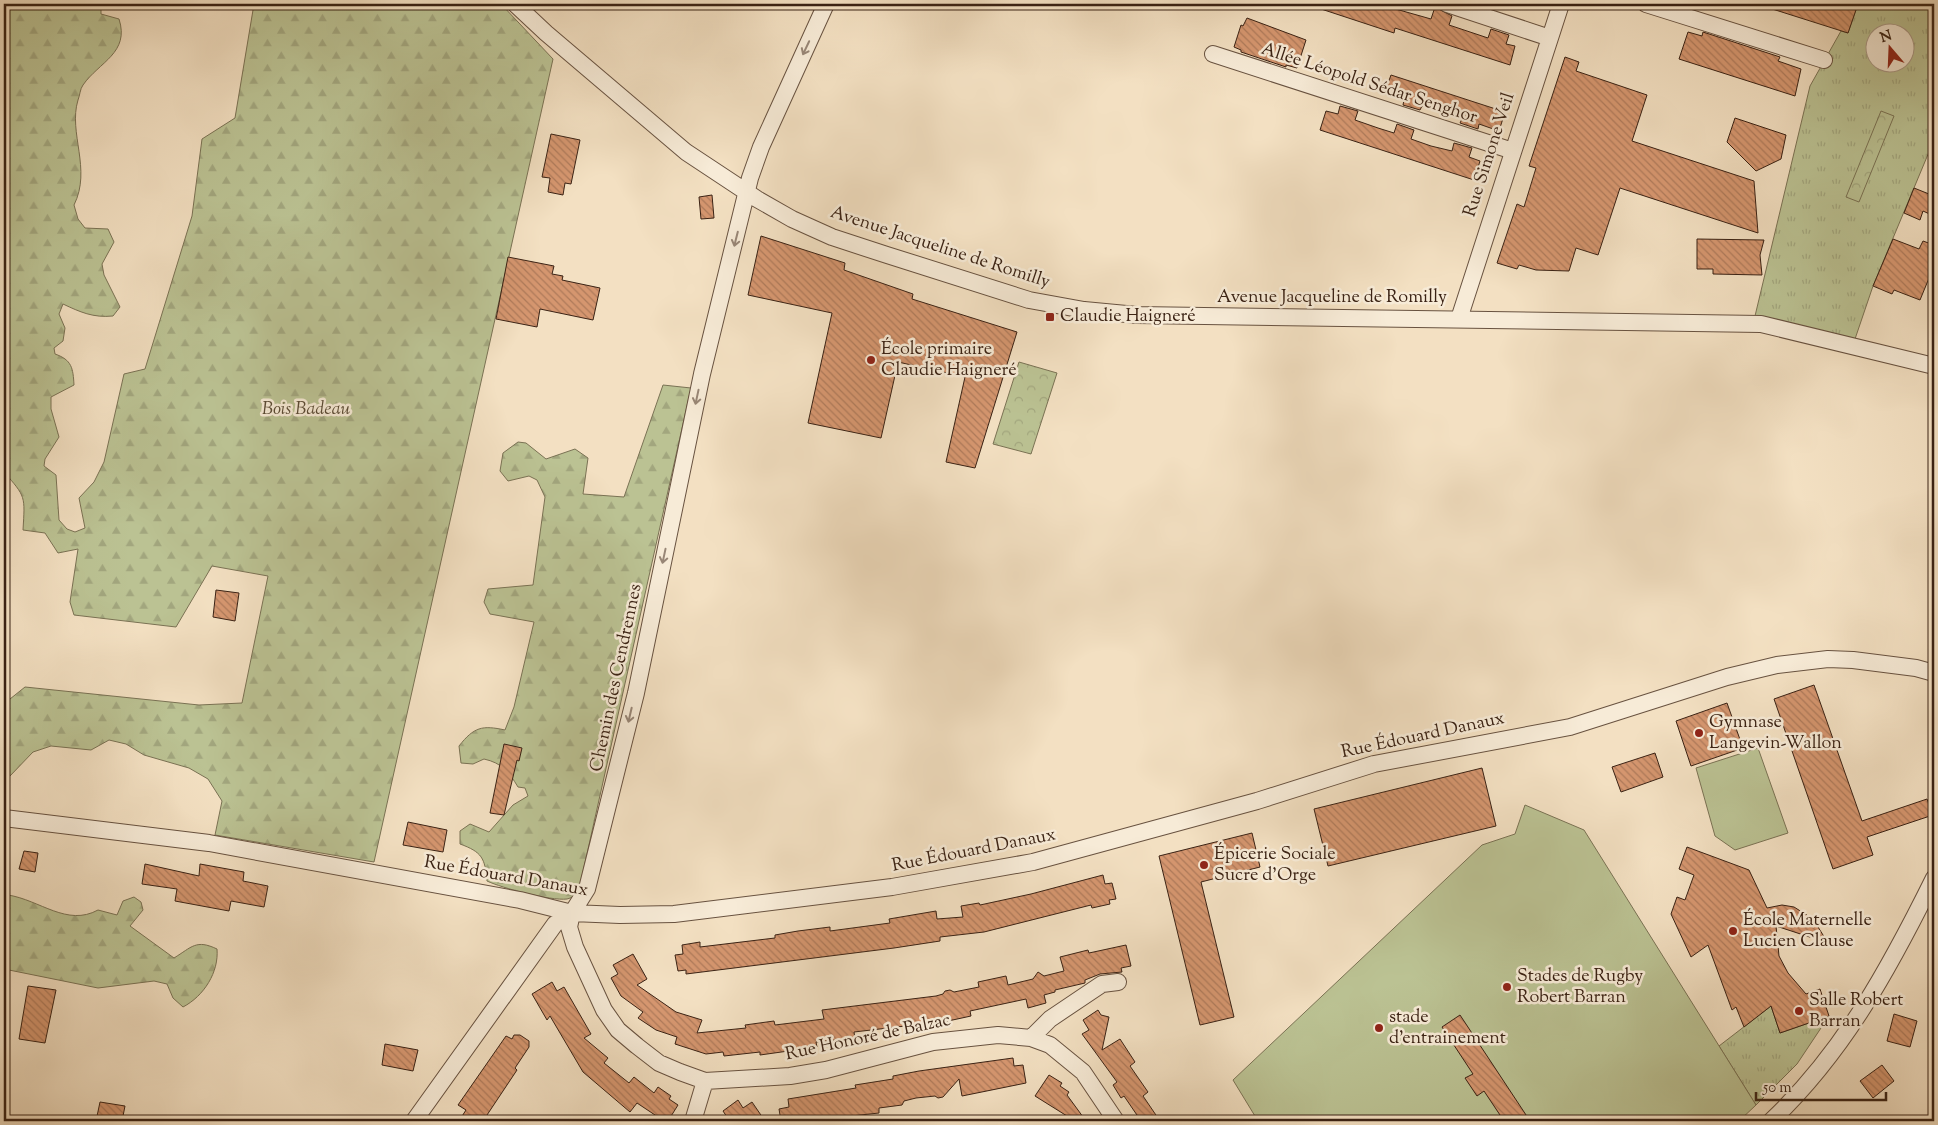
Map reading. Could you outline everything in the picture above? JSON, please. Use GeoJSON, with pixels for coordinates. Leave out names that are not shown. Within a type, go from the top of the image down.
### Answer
{"type":"FeatureCollection","features":[{"type":"Feature","properties":{"kind":"street","name":"Avenue Jacqueline de Romilly"},"geometry":{"type":"LineString","coordinates":[[516,4],[546,33],[686,152],[792,219],[832,236],[1029,300],[1074,308],[1137,315],[1761,324],[1934,366]]}},
{"type":"Feature","properties":{"kind":"street","name":"Chemin des Cendrennes"},"geometry":{"type":"LineString","coordinates":[[414,1121],[555,924],[572,913],[587,890],[600,846],[636,693],[702,374],[747,192],[761,147],[826,4]]}},
{"type":"Feature","properties":{"kind":"street"},"geometry":{"type":"LineString","coordinates":[[1447,4],[1550,38]]}},
{"type":"Feature","properties":{"kind":"street","name":"Rue Simone Veil"},"geometry":{"type":"LineString","coordinates":[[1458,319],[1561,4]]}},
{"type":"Feature","properties":{"kind":"street"},"geometry":{"type":"LineString","coordinates":[[1646,4],[1824,60]]}},
{"type":"Feature","properties":{"kind":"street","name":"Allée Léopold Sédar Senghor"},"geometry":{"type":"LineString","coordinates":[[1213,54],[1513,151]]}},
{"type":"Feature","properties":{"kind":"street","name":"Rue Édouard Danaux"},"geometry":{"type":"LineString","coordinates":[[4,818],[209,843],[520,900],[572,913],[620,915],[674,914],[892,887],[1033,862],[1257,801],[1374,764],[1570,727],[1727,677],[1777,665],[1828,659],[1853,660],[1934,673]]}},
{"type":"Feature","properties":{"kind":"street"},"geometry":{"type":"LineString","coordinates":[[1771,1121],[1817,1074],[1847,1035],[1888,968],[1934,878]]}},
{"type":"Feature","properties":{"kind":"street","name":"Rue Honoré de Balzac"},"geometry":{"type":"LineString","coordinates":[[572,913],[569,927],[575,947],[604,1010],[618,1030],[659,1063],[705,1080],[790,1076],[826,1070],[898,1050],[964,1038],[998,1035],[1031,1038],[1050,1045],[1083,1072],[1116,1121]]}},
{"type":"Feature","properties":{"kind":"street"},"geometry":{"type":"LineString","coordinates":[[1031,1038],[1050,1019],[1102,984],[1118,982]]}},
{"type":"Feature","properties":{"kind":"street"},"geometry":{"type":"LineString","coordinates":[[693,1121],[705,1080]]}},
{"type":"Feature","properties":{"kind":"green space","name":"Bois Badeau"},"geometry":{"type":"Polygon","coordinates":[[[4,4],[101,4],[101,14],[119,19],[121,31],[117,49],[82,87],[78,100],[76,125],[81,178],[79,192],[74,205],[78,219],[85,228],[108,229],[114,242],[102,264],[104,275],[120,307],[113,316],[99,316],[81,312],[63,304],[59,314],[65,328],[63,341],[54,348],[55,354],[61,356],[70,365],[74,385],[51,397],[51,409],[59,437],[45,459],[44,466],[56,475],[59,520],[67,529],[75,532],[85,528],[79,498],[94,482],[104,462],[124,374],[145,369],[192,216],[202,139],[235,118],[254,4],[501,4],[553,59],[374,862],[215,835],[222,801],[208,779],[189,768],[144,755],[126,744],[109,740],[91,750],[51,746],[33,752],[10,776],[4,771],[5,703],[25,687],[199,705],[242,703],[268,576],[212,566],[176,627],[74,615],[70,602],[78,549],[58,553],[45,533],[23,530],[24,503],[17,487],[4,472],[4,4]]]}},
{"type":"Feature","properties":{"kind":"green space"},"geometry":{"type":"Polygon","coordinates":[[[1858,4],[1934,4],[1934,140],[1873,286],[1855,339],[1755,316],[1810,86],[1841,31],[1848,33],[1858,4]]]}},
{"type":"Feature","properties":{"kind":"green space"},"geometry":{"type":"Polygon","coordinates":[[[1881,111],[1894,116],[1859,202],[1846,197],[1881,111]]]}},
{"type":"Feature","properties":{"kind":"green space"},"geometry":{"type":"Polygon","coordinates":[[[1019,362],[1057,373],[1031,454],[993,444],[1019,362]]]}},
{"type":"Feature","properties":{"kind":"green space"},"geometry":{"type":"Polygon","coordinates":[[[663,385],[691,388],[578,894],[567,899],[559,899],[503,887],[487,881],[481,857],[478,853],[460,844],[460,831],[470,824],[489,832],[513,805],[528,796],[525,788],[518,787],[508,773],[496,763],[484,759],[473,764],[461,763],[459,746],[469,735],[479,729],[505,730],[514,707],[534,622],[490,614],[484,602],[488,589],[533,585],[545,497],[537,480],[529,476],[508,481],[500,471],[503,453],[518,442],[526,443],[546,459],[575,449],[588,458],[583,494],[624,497],[663,385]]]}},
{"type":"Feature","properties":{"kind":"green space"},"geometry":{"type":"Polygon","coordinates":[[[1758,748],[1788,833],[1735,850],[1715,836],[1696,768],[1758,748]]]}},
{"type":"Feature","properties":{"kind":"green space","name":"Stades de Rugby Robert Barran"},"geometry":{"type":"Polygon","coordinates":[[[1525,805],[1584,830],[1756,1105],[1739,1121],[1258,1121],[1233,1080],[1482,845],[1515,834],[1525,805]]]}},
{"type":"Feature","properties":{"kind":"green space"},"geometry":{"type":"Polygon","coordinates":[[[8,895],[53,911],[75,916],[98,910],[117,915],[123,901],[134,897],[141,902],[143,910],[130,926],[174,958],[194,946],[204,945],[217,949],[213,975],[204,990],[183,1007],[173,998],[167,984],[154,981],[98,988],[4,969],[4,896],[8,895]]]}},
{"type":"Feature","properties":{"kind":"green space"},"geometry":{"type":"Polygon","coordinates":[[[1771,1006],[1780,1033],[1829,1016],[1797,1064],[1756,1105],[1719,1046],[1771,1006]]]}},
{"type":"Feature","properties":{"kind":"building"},"geometry":{"type":"Polygon","coordinates":[[[1313,4],[1378,4],[1431,19],[1435,7],[1452,16],[1449,25],[1488,38],[1491,29],[1509,35],[1506,44],[1515,46],[1510,65],[1395,28],[1394,33],[1312,6],[1313,4]]]}},
{"type":"Feature","properties":{"kind":"building"},"geometry":{"type":"Polygon","coordinates":[[[1766,4],[1858,4],[1848,33],[1766,7],[1766,4]]]}},
{"type":"Feature","properties":{"kind":"building"},"geometry":{"type":"Polygon","coordinates":[[[1247,18],[1306,40],[1297,68],[1286,65],[1286,67],[1241,52],[1241,50],[1234,47],[1241,25],[1243,26],[1247,18]]]}},
{"type":"Feature","properties":{"kind":"building"},"geometry":{"type":"Polygon","coordinates":[[[1688,32],[1702,36],[1703,32],[1780,57],[1778,61],[1801,69],[1795,96],[1679,59],[1688,32]]]}},
{"type":"Feature","properties":{"kind":"building"},"geometry":{"type":"Polygon","coordinates":[[[1565,57],[1579,62],[1576,71],[1647,95],[1632,141],[1754,181],[1758,233],[1620,188],[1598,255],[1576,248],[1569,271],[1536,270],[1519,265],[1517,269],[1497,263],[1517,204],[1524,207],[1536,168],[1529,166],[1565,57]]]}},
{"type":"Feature","properties":{"kind":"building"},"geometry":{"type":"Polygon","coordinates":[[[1391,75],[1505,112],[1499,131],[1479,124],[1478,129],[1460,123],[1462,119],[1422,106],[1420,110],[1403,105],[1404,100],[1384,94],[1391,75]]]}},
{"type":"Feature","properties":{"kind":"building"},"geometry":{"type":"Polygon","coordinates":[[[1340,106],[1358,111],[1355,120],[1378,128],[1394,133],[1397,124],[1414,130],[1411,139],[1431,146],[1452,151],[1454,143],[1472,148],[1469,157],[1480,161],[1474,180],[1320,130],[1326,111],[1338,114],[1340,106]]]}},
{"type":"Feature","properties":{"kind":"building"},"geometry":{"type":"Polygon","coordinates":[[[1735,118],[1786,135],[1781,159],[1756,171],[1727,142],[1735,118]]]}},
{"type":"Feature","properties":{"kind":"building"},"geometry":{"type":"Polygon","coordinates":[[[551,134],[580,140],[571,184],[565,183],[563,195],[548,192],[550,178],[542,177],[551,134]]]}},
{"type":"Feature","properties":{"kind":"building"},"geometry":{"type":"Polygon","coordinates":[[[1914,188],[1934,196],[1934,216],[1923,211],[1920,220],[1904,213],[1914,188]]]}},
{"type":"Feature","properties":{"kind":"building"},"geometry":{"type":"Polygon","coordinates":[[[712,195],[714,218],[701,219],[699,197],[712,195]]]}},
{"type":"Feature","properties":{"kind":"building"},"geometry":{"type":"Polygon","coordinates":[[[761,236],[845,263],[844,270],[913,294],[912,299],[1017,332],[975,468],[946,462],[965,377],[898,362],[881,438],[808,423],[832,313],[748,295],[761,236]]]}},
{"type":"Feature","properties":{"kind":"building"},"geometry":{"type":"Polygon","coordinates":[[[1697,239],[1764,240],[1760,255],[1762,275],[1713,274],[1713,269],[1697,269],[1697,239]]]}},
{"type":"Feature","properties":{"kind":"building"},"geometry":{"type":"Polygon","coordinates":[[[1893,239],[1919,249],[1923,241],[1934,245],[1934,266],[1920,300],[1894,290],[1892,294],[1873,286],[1893,239]]]}},
{"type":"Feature","properties":{"kind":"building"},"geometry":{"type":"Polygon","coordinates":[[[508,257],[554,266],[552,274],[563,276],[562,280],[600,288],[593,320],[540,309],[537,327],[496,319],[508,257]]]}},
{"type":"Feature","properties":{"kind":"building"},"geometry":{"type":"Polygon","coordinates":[[[216,590],[239,593],[235,621],[213,617],[216,590]]]}},
{"type":"Feature","properties":{"kind":"building"},"geometry":{"type":"Polygon","coordinates":[[[1814,685],[1862,821],[1927,799],[1933,815],[1867,837],[1873,855],[1833,869],[1774,699],[1814,685]]]}},
{"type":"Feature","properties":{"kind":"building"},"geometry":{"type":"Polygon","coordinates":[[[1727,703],[1743,748],[1691,766],[1676,721],[1727,703]]]}},
{"type":"Feature","properties":{"kind":"building"},"geometry":{"type":"Polygon","coordinates":[[[504,744],[522,748],[519,761],[517,760],[504,815],[490,813],[504,744]]]}},
{"type":"Feature","properties":{"kind":"building"},"geometry":{"type":"Polygon","coordinates":[[[1655,753],[1663,777],[1621,792],[1612,767],[1655,753]]]}},
{"type":"Feature","properties":{"kind":"building"},"geometry":{"type":"Polygon","coordinates":[[[1482,768],[1496,826],[1328,866],[1314,809],[1482,768]]]}},
{"type":"Feature","properties":{"kind":"building"},"geometry":{"type":"Polygon","coordinates":[[[408,822],[447,830],[443,852],[403,845],[408,822]]]}},
{"type":"Feature","properties":{"kind":"building"},"geometry":{"type":"Polygon","coordinates":[[[1252,833],[1260,867],[1201,882],[1234,1017],[1200,1025],[1159,856],[1252,833]]]}},
{"type":"Feature","properties":{"kind":"building"},"geometry":{"type":"Polygon","coordinates":[[[1687,847],[1749,870],[1767,908],[1782,905],[1794,907],[1813,919],[1828,943],[1776,926],[1779,956],[1788,973],[1806,994],[1820,989],[1829,1016],[1780,1033],[1771,1006],[1744,1027],[1736,1007],[1732,1010],[1708,945],[1691,957],[1671,914],[1677,897],[1685,900],[1694,875],[1679,869],[1687,847]]]}},
{"type":"Feature","properties":{"kind":"building"},"geometry":{"type":"Polygon","coordinates":[[[24,851],[38,853],[35,872],[19,869],[24,851]]]}},
{"type":"Feature","properties":{"kind":"building"},"geometry":{"type":"Polygon","coordinates":[[[145,864],[199,876],[200,864],[244,872],[243,881],[268,886],[264,907],[231,901],[229,911],[175,901],[177,889],[142,884],[145,864]]]}},
{"type":"Feature","properties":{"kind":"building"},"geometry":{"type":"Polygon","coordinates":[[[1103,875],[1105,884],[1112,883],[1116,899],[1109,900],[1110,904],[1092,908],[1091,905],[984,932],[940,937],[940,941],[686,974],[686,970],[678,971],[675,955],[683,954],[682,945],[700,942],[700,947],[775,938],[775,935],[798,931],[830,927],[830,931],[890,923],[889,919],[936,911],[937,919],[963,917],[961,906],[979,903],[980,905],[1031,894],[1103,875]]]}},
{"type":"Feature","properties":{"kind":"building"},"geometry":{"type":"Polygon","coordinates":[[[1126,945],[1131,966],[1121,968],[1122,972],[1100,974],[1085,980],[1085,983],[1055,990],[1055,992],[1044,995],[1046,1003],[1028,1008],[1026,999],[970,1011],[971,1016],[948,1021],[854,1032],[855,1038],[816,1042],[817,1047],[760,1055],[760,1052],[724,1056],[723,1052],[706,1054],[675,1044],[677,1037],[656,1030],[638,1018],[643,1012],[621,996],[611,978],[618,974],[613,965],[633,954],[647,979],[637,985],[676,1012],[702,1020],[697,1033],[746,1028],[745,1025],[774,1021],[775,1025],[824,1019],[822,1010],[936,996],[943,994],[945,991],[950,990],[954,992],[979,987],[978,982],[1006,976],[1008,985],[1033,979],[1038,972],[1044,976],[1064,971],[1060,957],[1088,950],[1089,953],[1126,945]]]}},
{"type":"Feature","properties":{"kind":"building"},"geometry":{"type":"Polygon","coordinates":[[[552,982],[557,991],[564,987],[591,1034],[584,1038],[608,1058],[604,1063],[629,1083],[634,1077],[654,1093],[658,1087],[671,1096],[669,1099],[678,1105],[668,1121],[664,1121],[637,1103],[630,1112],[583,1072],[550,1016],[547,1020],[532,994],[552,982]]]}},
{"type":"Feature","properties":{"kind":"building"},"geometry":{"type":"Polygon","coordinates":[[[28,986],[56,990],[45,1043],[19,1039],[28,986]]]}},
{"type":"Feature","properties":{"kind":"building"},"geometry":{"type":"Polygon","coordinates":[[[1098,1010],[1101,1015],[1109,1017],[1102,1050],[1120,1039],[1135,1062],[1130,1066],[1148,1092],[1143,1096],[1160,1121],[1141,1121],[1124,1096],[1121,1098],[1113,1085],[1117,1082],[1082,1034],[1089,1030],[1083,1020],[1098,1010]]]}},
{"type":"Feature","properties":{"kind":"building"},"geometry":{"type":"Polygon","coordinates":[[[1894,1014],[1917,1021],[1910,1047],[1887,1041],[1894,1014]]]}},
{"type":"Feature","properties":{"kind":"building"},"geometry":{"type":"Polygon","coordinates":[[[1460,1015],[1530,1121],[1504,1121],[1484,1091],[1477,1096],[1465,1078],[1473,1074],[1442,1027],[1460,1015]]]}},
{"type":"Feature","properties":{"kind":"building"},"geometry":{"type":"Polygon","coordinates":[[[514,1035],[520,1035],[529,1041],[529,1047],[515,1068],[517,1070],[483,1121],[459,1121],[466,1110],[458,1105],[506,1036],[512,1039],[514,1035]]]}},
{"type":"Feature","properties":{"kind":"building"},"geometry":{"type":"Polygon","coordinates":[[[385,1044],[418,1050],[413,1071],[382,1065],[385,1044]]]}},
{"type":"Feature","properties":{"kind":"building"},"geometry":{"type":"Polygon","coordinates":[[[1013,1058],[1014,1066],[1023,1065],[1026,1083],[962,1096],[959,1079],[943,1097],[938,1098],[935,1096],[904,1101],[902,1105],[879,1108],[879,1113],[805,1121],[781,1121],[779,1109],[789,1107],[788,1099],[856,1088],[855,1085],[893,1079],[893,1076],[919,1071],[1013,1058]]]}},
{"type":"Feature","properties":{"kind":"building"},"geometry":{"type":"Polygon","coordinates":[[[1882,1065],[1894,1081],[1873,1098],[1860,1081],[1882,1065]]]}},
{"type":"Feature","properties":{"kind":"building"},"geometry":{"type":"Polygon","coordinates":[[[1049,1075],[1062,1083],[1060,1086],[1069,1092],[1067,1095],[1086,1121],[1075,1121],[1035,1096],[1049,1075]]]}},
{"type":"Feature","properties":{"kind":"building"},"geometry":{"type":"Polygon","coordinates":[[[738,1100],[743,1108],[752,1102],[765,1121],[722,1121],[727,1117],[723,1111],[738,1100]]]}},
{"type":"Feature","properties":{"kind":"building"},"geometry":{"type":"Polygon","coordinates":[[[100,1102],[125,1106],[122,1121],[96,1121],[100,1102]]]}},
{"type":"Feature","properties":{"kind":"place","name":"Claudie Haigneré"},"geometry":{"type":"Point","coordinates":[1050,317]}},
{"type":"Feature","properties":{"kind":"place","name":"École primaire Claudie Haigneré"},"geometry":{"type":"Point","coordinates":[871,360]}},
{"type":"Feature","properties":{"kind":"place","name":"Gymnase Langevin-Wallon"},"geometry":{"type":"Point","coordinates":[1699,733]}},
{"type":"Feature","properties":{"kind":"place","name":"Épicerie Sociale Sucre d'Orge"},"geometry":{"type":"Point","coordinates":[1204,865]}},
{"type":"Feature","properties":{"kind":"place","name":"École Maternelle Lucien Clause"},"geometry":{"type":"Point","coordinates":[1733,931]}},
{"type":"Feature","properties":{"kind":"place","name":"Stades de Rugby Robert Barran"},"geometry":{"type":"Point","coordinates":[1507,987]}},
{"type":"Feature","properties":{"kind":"place","name":"Salle Robert Barran"},"geometry":{"type":"Point","coordinates":[1799,1011]}},
{"type":"Feature","properties":{"kind":"place","name":"stade d'entrainement"},"geometry":{"type":"Point","coordinates":[1379,1028]}}]}
